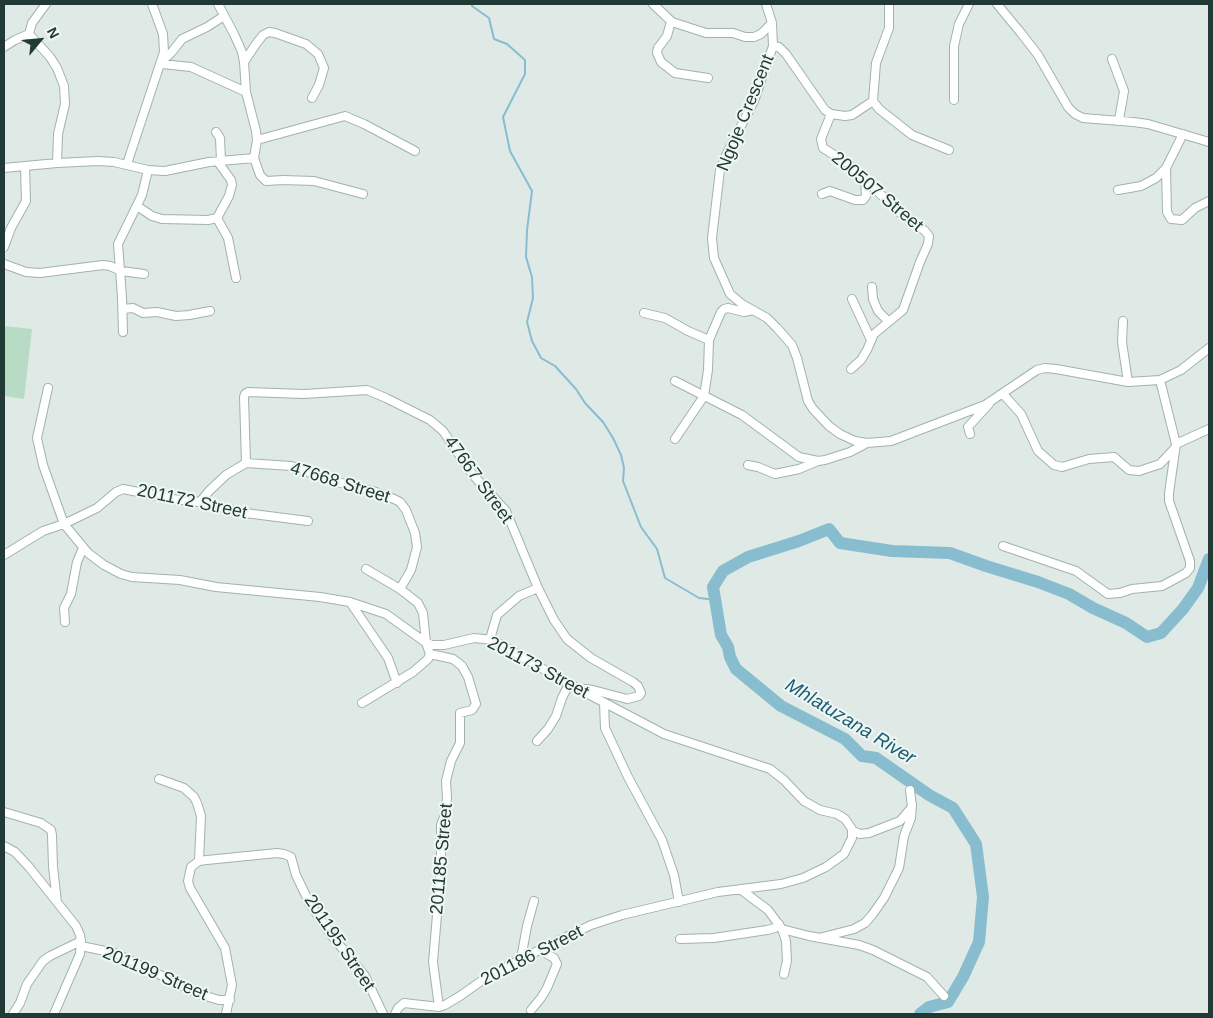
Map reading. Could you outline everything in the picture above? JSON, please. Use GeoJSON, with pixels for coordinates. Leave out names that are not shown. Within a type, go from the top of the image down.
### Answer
{"type":"FeatureCollection","features":[{"type":"Feature","properties":{"kind":"street"},"geometry":{"type":"LineString","coordinates":[[29,34],[32,23],[46,4]]}},
{"type":"Feature","properties":{"kind":"street"},"geometry":{"type":"LineString","coordinates":[[127,164],[164,52],[163,34],[152,4]]}},
{"type":"Feature","properties":{"kind":"street"},"geometry":{"type":"LineString","coordinates":[[218,4],[234,34],[244,62],[246,92],[256,131],[254,158],[262,179],[268,182],[283,180],[314,182],[363,194]]}},
{"type":"Feature","properties":{"kind":"street"},"geometry":{"type":"LineString","coordinates":[[653,4],[672,22],[706,33],[733,33],[750,37],[761,34],[772,23]]}},
{"type":"Feature","properties":{"kind":"street","name":"Ngoje Crescent"},"geometry":{"type":"LineString","coordinates":[[766,4],[772,23],[773,46],[754,101],[726,153],[720,170],[712,238],[714,258],[730,294],[735,300],[767,318],[792,345],[807,398],[813,409],[829,426],[850,440],[867,443],[899,439],[990,402],[1029,374],[1045,368],[1128,382],[1160,380],[1181,370],[1209,348]]}},
{"type":"Feature","properties":{"kind":"street"},"geometry":{"type":"LineString","coordinates":[[889,4],[889,28],[876,63],[873,101],[879,109],[912,135],[949,150]]}},
{"type":"Feature","properties":{"kind":"street"},"geometry":{"type":"LineString","coordinates":[[954,100],[954,46],[960,24],[969,4]]}},
{"type":"Feature","properties":{"kind":"street"},"geometry":{"type":"LineString","coordinates":[[1010,4],[999,6],[1032,48],[1068,107],[1076,114],[1084,118],[1148,124],[1209,142]]}},
{"type":"Feature","properties":{"kind":"street"},"geometry":{"type":"LineString","coordinates":[[162,62],[182,38],[207,27],[224,16]]}},
{"type":"Feature","properties":{"kind":"street"},"geometry":{"type":"LineString","coordinates":[[672,22],[667,36],[658,48],[657,53],[661,62],[675,73],[708,78]]}},
{"type":"Feature","properties":{"kind":"street"},"geometry":{"type":"LineString","coordinates":[[244,62],[263,35],[268,32],[275,32],[306,44],[318,54],[324,68],[319,85],[312,98]]}},
{"type":"Feature","properties":{"kind":"street"},"geometry":{"type":"LineString","coordinates":[[4,47],[29,34]]}},
{"type":"Feature","properties":{"kind":"street"},"geometry":{"type":"LineString","coordinates":[[29,34],[50,57],[57,68],[64,86],[65,104],[58,134],[57,163]]}},
{"type":"Feature","properties":{"kind":"street"},"geometry":{"type":"LineString","coordinates":[[773,46],[786,54],[820,104],[831,114],[852,115],[873,101]]}},
{"type":"Feature","properties":{"kind":"street"},"geometry":{"type":"LineString","coordinates":[[1112,59],[1124,91],[1119,120]]}},
{"type":"Feature","properties":{"kind":"street"},"geometry":{"type":"LineString","coordinates":[[162,62],[191,67],[246,92]]}},
{"type":"Feature","properties":{"kind":"street","name":"200507 Street"},"geometry":{"type":"LineString","coordinates":[[831,114],[822,132],[822,146],[849,164],[899,212],[929,236],[928,244],[903,310],[874,334],[861,360],[851,369]]}},
{"type":"Feature","properties":{"kind":"street"},"geometry":{"type":"LineString","coordinates":[[256,140],[345,116],[415,151]]}},
{"type":"Feature","properties":{"kind":"street"},"geometry":{"type":"LineString","coordinates":[[137,206],[152,216],[162,219],[208,220],[217,218],[229,196],[232,185],[220,161],[220,138],[216,132]]}},
{"type":"Feature","properties":{"kind":"street"},"geometry":{"type":"LineString","coordinates":[[1118,190],[1149,183],[1166,168],[1182,134]]}},
{"type":"Feature","properties":{"kind":"street"},"geometry":{"type":"LineString","coordinates":[[4,168],[98,161],[127,164],[148,170],[165,171],[220,161],[254,158]]}},
{"type":"Feature","properties":{"kind":"street"},"geometry":{"type":"LineString","coordinates":[[4,247],[11,228],[26,201],[25,166]]}},
{"type":"Feature","properties":{"kind":"street"},"geometry":{"type":"LineString","coordinates":[[1166,168],[1167,212],[1171,219],[1182,220],[1195,208],[1209,201]]}},
{"type":"Feature","properties":{"kind":"street"},"geometry":{"type":"LineString","coordinates":[[123,332],[118,244],[137,206],[148,170]]}},
{"type":"Feature","properties":{"kind":"street"},"geometry":{"type":"LineString","coordinates":[[822,194],[830,191],[855,200],[863,200],[866,196],[865,180]]}},
{"type":"Feature","properties":{"kind":"street"},"geometry":{"type":"LineString","coordinates":[[217,218],[228,238],[236,278]]}},
{"type":"Feature","properties":{"kind":"street"},"geometry":{"type":"LineString","coordinates":[[4,264],[26,272],[40,273],[103,265],[120,271],[144,274]]}},
{"type":"Feature","properties":{"kind":"street"},"geometry":{"type":"LineString","coordinates":[[872,287],[873,300],[878,311],[888,322]]}},
{"type":"Feature","properties":{"kind":"street"},"geometry":{"type":"LineString","coordinates":[[852,299],[870,340]]}},
{"type":"Feature","properties":{"kind":"street"},"geometry":{"type":"LineString","coordinates":[[123,309],[133,308],[143,313],[157,312],[176,316],[210,311]]}},
{"type":"Feature","properties":{"kind":"street"},"geometry":{"type":"LineString","coordinates":[[675,439],[704,396],[708,370],[709,340],[724,309],[728,308],[744,312],[753,310]]}},
{"type":"Feature","properties":{"kind":"street"},"geometry":{"type":"LineString","coordinates":[[644,313],[665,318],[709,340]]}},
{"type":"Feature","properties":{"kind":"street"},"geometry":{"type":"LineString","coordinates":[[1123,321],[1122,342],[1128,382]]}},
{"type":"Feature","properties":{"kind":"street"},"geometry":{"type":"LineString","coordinates":[[1003,546],[1076,571],[1108,594],[1156,587],[1175,580],[1190,568],[1190,561],[1170,501],[1169,493],[1176,446],[1160,380]]}},
{"type":"Feature","properties":{"kind":"street"},"geometry":{"type":"LineString","coordinates":[[675,381],[742,415],[799,457],[818,461]]}},
{"type":"Feature","properties":{"kind":"street"},"geometry":{"type":"LineString","coordinates":[[48,388],[37,438],[43,466],[64,524],[83,548],[104,565],[120,574],[132,577],[180,580],[350,602],[386,614],[426,643]]}},
{"type":"Feature","properties":{"kind":"street","name":"47667 Street"},"geometry":{"type":"LineString","coordinates":[[246,463],[244,397],[246,392],[304,394],[367,390],[420,414],[443,432],[473,475],[506,512],[538,588],[554,620],[567,639],[591,658],[633,682],[638,686],[641,693],[639,696],[627,699],[586,689],[586,694]]}},
{"type":"Feature","properties":{"kind":"street"},"geometry":{"type":"LineString","coordinates":[[1002,394],[1021,414],[1038,451],[1054,466],[1062,467],[1089,459],[1114,457],[1125,468],[1139,471],[1160,464],[1176,446],[1209,429]]}},
{"type":"Feature","properties":{"kind":"street"},"geometry":{"type":"LineString","coordinates":[[970,434],[968,427],[990,402]]}},
{"type":"Feature","properties":{"kind":"street"},"geometry":{"type":"LineString","coordinates":[[748,465],[775,474],[799,469],[818,461],[850,452],[867,443]]}},
{"type":"Feature","properties":{"kind":"street"},"geometry":{"type":"LineString","coordinates":[[200,502],[226,475],[246,463]]}},
{"type":"Feature","properties":{"kind":"street","name":"47668 Street"},"geometry":{"type":"LineString","coordinates":[[246,463],[291,466],[333,480],[373,490],[400,502],[406,510],[415,533],[417,547],[411,570],[400,589]]}},
{"type":"Feature","properties":{"kind":"street","name":"201172 Street"},"geometry":{"type":"LineString","coordinates":[[4,555],[43,531],[64,524],[97,508],[123,488],[173,499],[200,502],[245,513],[308,521]]}},
{"type":"Feature","properties":{"kind":"street"},"geometry":{"type":"LineString","coordinates":[[65,622],[64,608],[72,594],[77,562],[83,548]]}},
{"type":"Feature","properties":{"kind":"street"},"geometry":{"type":"LineString","coordinates":[[362,704],[397,683],[420,666],[430,654],[426,643],[421,608],[400,589],[366,569]]}},
{"type":"Feature","properties":{"kind":"street"},"geometry":{"type":"LineString","coordinates":[[490,639],[497,615],[519,596],[538,588]]}},
{"type":"Feature","properties":{"kind":"street"},"geometry":{"type":"LineString","coordinates":[[350,602],[388,658],[397,683]]}},
{"type":"Feature","properties":{"kind":"street","name":"201173 Street"},"geometry":{"type":"LineString","coordinates":[[426,643],[438,646],[474,638],[490,639],[586,694],[664,734],[770,769],[784,780],[804,801],[820,810],[837,814],[845,819],[853,831]]}},
{"type":"Feature","properties":{"kind":"street","name":"201185 Street"},"geometry":{"type":"LineString","coordinates":[[430,654],[453,660],[462,666],[476,704],[472,710],[460,713],[461,740],[450,766],[446,782],[446,811],[441,825],[441,868],[433,962],[439,1007]]}},
{"type":"Feature","properties":{"kind":"street"},"geometry":{"type":"LineString","coordinates":[[537,741],[556,716],[569,684]]}},
{"type":"Feature","properties":{"kind":"street"},"geometry":{"type":"LineString","coordinates":[[604,703],[605,728],[662,840],[670,862],[679,902]]}},
{"type":"Feature","properties":{"kind":"street"},"geometry":{"type":"LineString","coordinates":[[158,779],[184,788],[194,797],[201,816],[199,862],[191,867],[188,881],[190,888],[225,948],[232,985],[226,1014]]}},
{"type":"Feature","properties":{"kind":"street"},"geometry":{"type":"LineString","coordinates":[[819,938],[852,930],[865,923],[884,898],[897,872],[904,836],[911,818],[910,790]]}},
{"type":"Feature","properties":{"kind":"street"},"geometry":{"type":"LineString","coordinates":[[853,831],[860,834],[869,833],[898,822],[909,811],[912,804]]}},
{"type":"Feature","properties":{"kind":"street"},"geometry":{"type":"LineString","coordinates":[[4,812],[41,823],[51,830],[53,868],[58,903]]}},
{"type":"Feature","properties":{"kind":"street","name":"201186 Street"},"geometry":{"type":"LineString","coordinates":[[439,1007],[460,996],[487,977],[521,959],[600,922],[634,911],[718,892],[792,882],[826,867],[844,854],[853,831]]}},
{"type":"Feature","properties":{"kind":"street"},"geometry":{"type":"LineString","coordinates":[[4,846],[10,848],[22,859],[76,926],[81,943],[80,954],[54,1014]]}},
{"type":"Feature","properties":{"kind":"street","name":"201195 Street"},"geometry":{"type":"LineString","coordinates":[[199,862],[220,858],[277,853],[291,858],[296,875],[310,904],[332,936],[365,976],[383,1014]]}},
{"type":"Feature","properties":{"kind":"street"},"geometry":{"type":"LineString","coordinates":[[740,889],[768,910],[781,926],[786,942],[787,961],[784,974]]}},
{"type":"Feature","properties":{"kind":"street"},"geometry":{"type":"LineString","coordinates":[[521,959],[526,926],[534,901]]}},
{"type":"Feature","properties":{"kind":"street"},"geometry":{"type":"LineString","coordinates":[[680,939],[714,938],[781,926],[819,938],[859,945],[884,955],[927,977],[944,996]]}},
{"type":"Feature","properties":{"kind":"street"},"geometry":{"type":"LineString","coordinates":[[13,1014],[20,1003],[27,984],[43,962],[50,956],[81,943]]}},
{"type":"Feature","properties":{"kind":"street","name":"201199 Street"},"geometry":{"type":"LineString","coordinates":[[81,943],[125,957],[199,994],[219,1000],[230,1000]]}},
{"type":"Feature","properties":{"kind":"street"},"geometry":{"type":"LineString","coordinates":[[530,1010],[547,988],[557,964],[554,958],[540,950]]}},
{"type":"Feature","properties":{"kind":"street"},"geometry":{"type":"LineString","coordinates":[[395,1014],[404,1003],[439,1007]]}},
{"type":"Feature","properties":{"kind":"green space"},"geometry":{"type":"Polygon","coordinates":[[[4,326],[32,329],[24,399],[4,396],[4,326]]]}},
{"type":"Feature","properties":{"kind":"waterway"},"geometry":{"type":"LineString","coordinates":[[472,4],[472,6],[489,18],[494,39],[507,44],[525,60],[525,74],[503,117],[510,151],[532,191],[526,257],[532,277],[533,298],[527,322],[532,341],[541,358],[555,366],[576,389],[585,403],[603,422],[613,438],[621,455],[624,468],[623,481],[641,527],[657,549],[665,578],[699,598],[716,600]]}},
{"type":"Feature","properties":{"kind":"waterway","name":"Mhlatuzana River"},"geometry":{"type":"LineString","coordinates":[[920,1014],[929,1007],[948,1002],[963,977],[979,942],[983,897],[976,844],[953,808],[929,795],[876,758],[862,756],[845,739],[781,706],[736,669],[730,657],[728,647],[721,635],[713,587],[723,571],[748,557],[799,541],[829,529],[840,543],[892,551],[950,553],[1038,582],[1069,594],[1093,608],[1126,623],[1147,637],[1161,633],[1183,609],[1198,588],[1209,559]]}}]}
